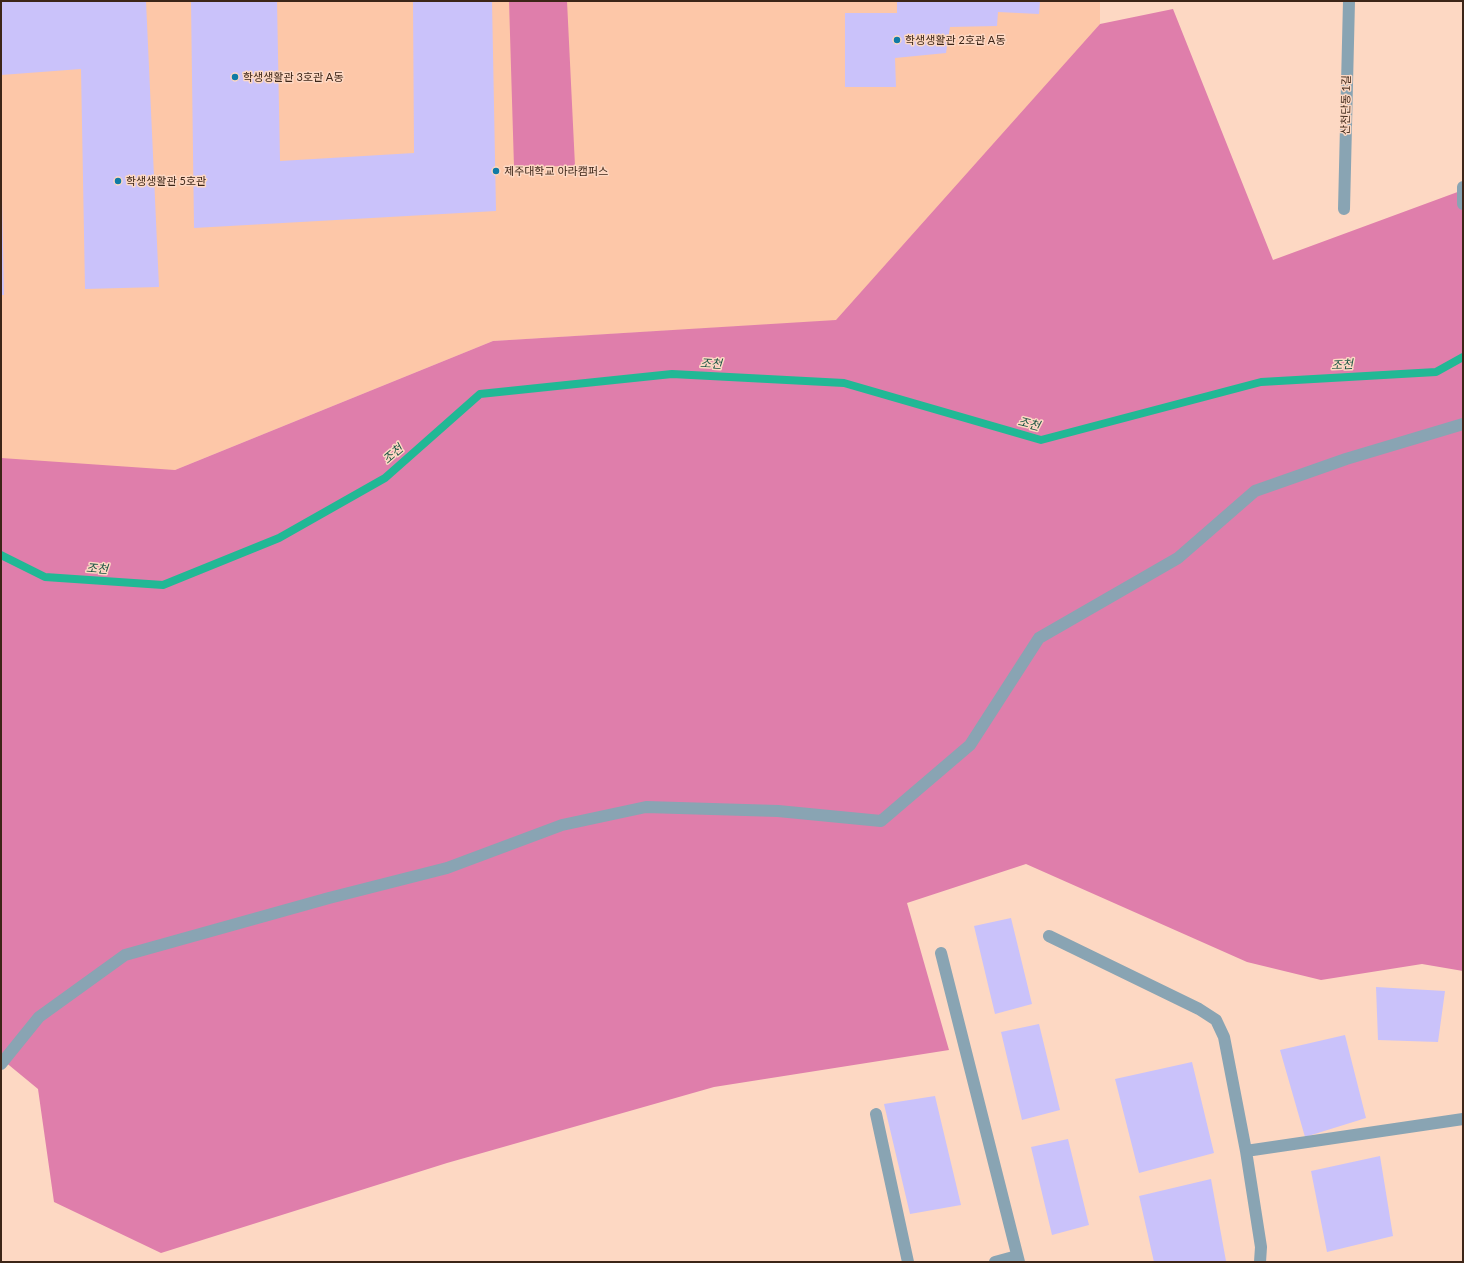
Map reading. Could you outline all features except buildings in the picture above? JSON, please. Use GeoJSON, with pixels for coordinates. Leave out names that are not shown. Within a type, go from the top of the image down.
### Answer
{"type":"FeatureCollection","features":[{"type":"Feature","properties":{"kind":"street","name":"산천단동 1길"},"geometry":{"type":"LineString","coordinates":[[1344,209],[1349,1]]}},
{"type":"Feature","properties":{"kind":"street"},"geometry":{"type":"LineString","coordinates":[[1463,187],[1463,204]]}},
{"type":"Feature","properties":{"kind":"street"},"geometry":{"type":"LineString","coordinates":[[1,1064],[39,1017],[125,955],[329,898],[448,868],[562,825],[646,807],[778,811],[881,821],[970,746],[1039,638],[1178,558],[1255,491],[1346,459],[1463,424]]}},
{"type":"Feature","properties":{"kind":"street"},"geometry":{"type":"LineString","coordinates":[[1049,936],[1199,1009],[1216,1020],[1224,1037],[1246,1151],[1261,1247],[1260,1262]]}},
{"type":"Feature","properties":{"kind":"street"},"geometry":{"type":"LineString","coordinates":[[941,953],[1018,1259],[995,1262]]}},
{"type":"Feature","properties":{"kind":"street"},"geometry":{"type":"LineString","coordinates":[[876,1114],[908,1262]]}},
{"type":"Feature","properties":{"kind":"street"},"geometry":{"type":"LineString","coordinates":[[1246,1151],[1463,1119]]}},
{"type":"Feature","properties":{"kind":"shaded area","name":"제주대학교 아라캠퍼스"},"geometry":{"type":"Polygon","coordinates":[[[1,1],[1100,1],[1100,24],[881,318],[493,341],[175,470],[1,467],[1,1]]]}},
{"type":"Feature","properties":{"kind":"shaded area"},"geometry":{"type":"Polygon","coordinates":[[[509,1],[567,1],[575,166],[514,167],[509,1]]]}},
{"type":"Feature","properties":{"kind":"shaded area"},"geometry":{"type":"Polygon","coordinates":[[[1173,9],[1273,260],[1463,190],[1463,971],[1422,964],[1321,980],[1247,962],[1026,864],[907,903],[949,1050],[714,1087],[447,1163],[161,1253],[54,1202],[38,1089],[4,1061],[1,1064],[1,458],[175,470],[493,341],[836,320],[1100,24],[1173,9]]]}},
{"type":"Feature","properties":{"kind":"waterway","name":"조천"},"geometry":{"type":"LineString","coordinates":[[1,555],[45,577],[163,585],[279,538],[385,478],[480,394],[672,374],[844,383],[1041,440],[1261,382],[1436,372],[1463,357]]}},
{"type":"Feature","properties":{"kind":"place","name":"학생생활관 2호관 A동"},"geometry":{"type":"Point","coordinates":[897,40]}},
{"type":"Feature","properties":{"kind":"place","name":"학생생활관 3호관 A동"},"geometry":{"type":"Point","coordinates":[235,77]}},
{"type":"Feature","properties":{"kind":"place","name":"제주대학교 아라캠퍼스"},"geometry":{"type":"Point","coordinates":[496,171]}},
{"type":"Feature","properties":{"kind":"place","name":"학생생활관 5호관"},"geometry":{"type":"Point","coordinates":[118,181]}}]}
